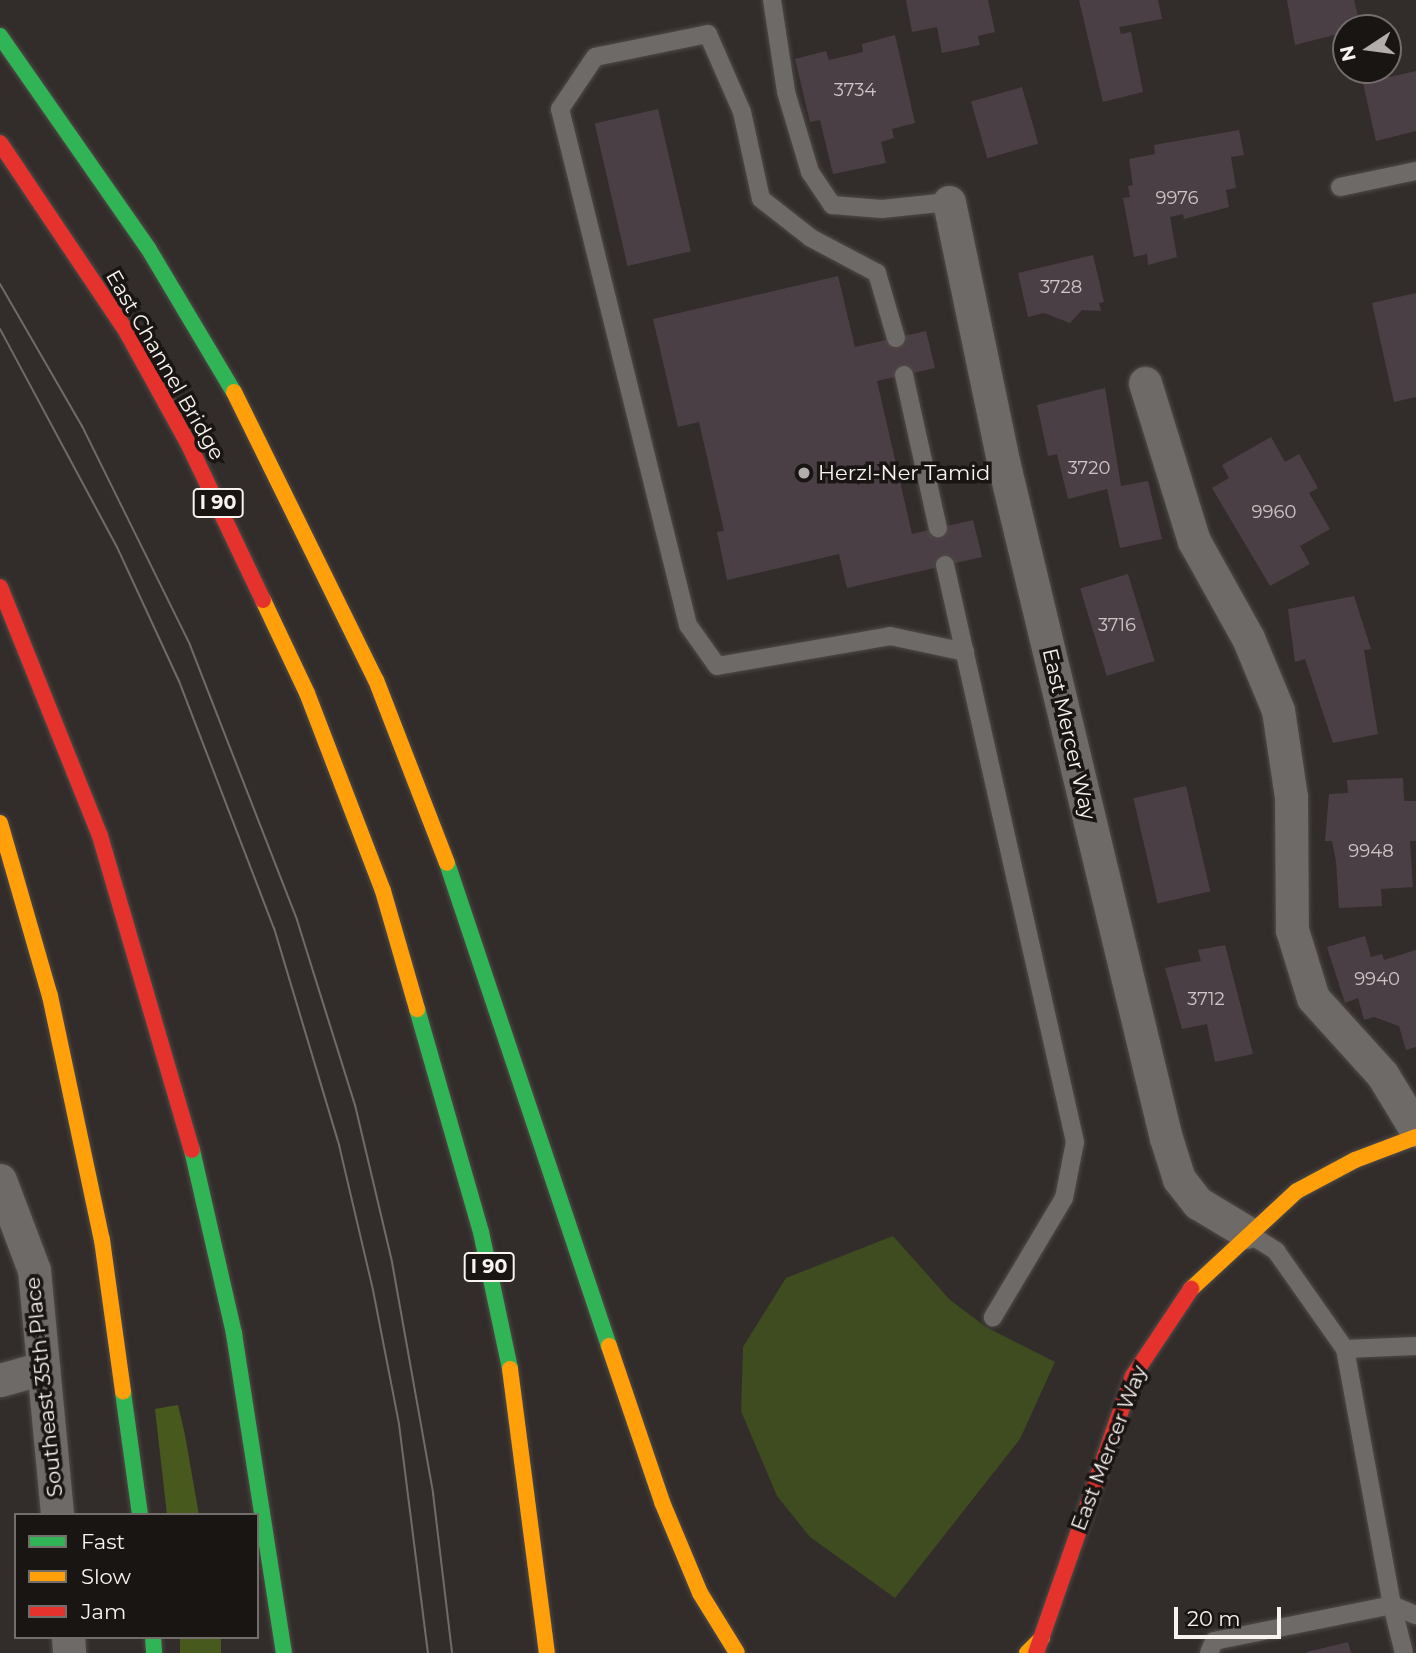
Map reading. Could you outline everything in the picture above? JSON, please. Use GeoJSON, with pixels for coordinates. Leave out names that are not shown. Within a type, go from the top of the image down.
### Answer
{"type":"FeatureCollection","features":[{"type":"Feature","properties":{"kind":"main road"},"geometry":{"type":"LineString","coordinates":[[0,36],[148,248],[242,404],[376,680],[449,869],[662,1502],[701,1593],[737,1653]]}},
{"type":"Feature","properties":{"kind":"main road","name":"East Channel Bridge"},"geometry":{"type":"LineString","coordinates":[[0,143],[125,329],[188,443],[302,681],[383,891],[453,1117],[481,1232],[509,1364],[547,1653]]}},
{"type":"Feature","properties":{"kind":"main road"},"geometry":{"type":"LineString","coordinates":[[0,587],[100,836],[142,965],[179,1093],[234,1334],[284,1653]]}},
{"type":"Feature","properties":{"kind":"main road"},"geometry":{"type":"LineString","coordinates":[[0,823],[50,996],[102,1240],[140,1513]]}},
{"type":"Feature","properties":{"kind":"main road","name":"East Mercer Way"},"geometry":{"type":"LineString","coordinates":[[1039,1645],[1133,1376],[1187,1292],[1247,1232],[1321,1176],[1416,1137]]}},
{"type":"Feature","properties":{"kind":"main road"},"geometry":{"type":"LineString","coordinates":[[1027,1653],[1039,1645]]}},
{"type":"Feature","properties":{"kind":"street","name":"East Mercer Way"},"geometry":{"type":"LineString","coordinates":[[949,202],[1004,466],[1166,1138],[1179,1179],[1198,1203],[1247,1232]]}},
{"type":"Feature","properties":{"kind":"street"},"geometry":{"type":"LineString","coordinates":[[1145,383],[1194,541],[1248,638],[1278,710],[1291,797],[1292,930],[1313,998],[1382,1074],[1416,1130]]}},
{"type":"Feature","properties":{"kind":"street","name":"Southeast 35th Place"},"geometry":{"type":"LineString","coordinates":[[0,1180],[34,1270],[57,1513]]}},
{"type":"Feature","properties":{"kind":"street"},"geometry":{"type":"LineString","coordinates":[[0,1380],[43,1368]]}},
{"type":"Feature","properties":{"kind":"lane"},"geometry":{"type":"LineString","coordinates":[[772,0],[790,106],[810,172],[832,205],[882,209],[949,202]]}},
{"type":"Feature","properties":{"kind":"lane"},"geometry":{"type":"LineString","coordinates":[[896,338],[877,273],[811,238],[761,198],[742,112],[708,34],[595,57],[560,109],[688,625],[717,666],[890,636],[965,652]]}},
{"type":"Feature","properties":{"kind":"lane"},"geometry":{"type":"LineString","coordinates":[[1340,187],[1416,171]]}},
{"type":"Feature","properties":{"kind":"lane"},"geometry":{"type":"LineString","coordinates":[[904,375],[938,528]]}},
{"type":"Feature","properties":{"kind":"lane"},"geometry":{"type":"LineString","coordinates":[[944,565],[1075,1142],[1063,1198],[993,1317]]}},
{"type":"Feature","properties":{"kind":"lane"},"geometry":{"type":"LineString","coordinates":[[1247,1232],[1276,1251],[1345,1349],[1392,1605],[1404,1653]]}},
{"type":"Feature","properties":{"kind":"lane"},"geometry":{"type":"LineString","coordinates":[[1345,1349],[1416,1346]]}},
{"type":"Feature","properties":{"kind":"lane"},"geometry":{"type":"LineString","coordinates":[[1209,1653],[1214,1641],[1392,1605],[1416,1615]]}},
{"type":"Feature","properties":{"kind":"green space"},"geometry":{"type":"Polygon","coordinates":[[[893,1236],[950,1300],[986,1327],[1055,1362],[1020,1439],[895,1598],[810,1537],[777,1496],[741,1411],[743,1347],[786,1278],[893,1236]]]}},
{"type":"Feature","properties":{"kind":"green space"},"geometry":{"type":"Polygon","coordinates":[[[178,1405],[199,1513],[167,1513],[155,1409],[178,1405]]]}},
{"type":"Feature","properties":{"kind":"green space"},"geometry":{"type":"Polygon","coordinates":[[[180,1639],[221,1639],[221,1653],[180,1653],[180,1639]]]}},
{"type":"Feature","properties":{"kind":"building"},"geometry":{"type":"Polygon","coordinates":[[[906,0],[988,0],[995,32],[978,36],[980,45],[942,53],[937,27],[912,32],[906,0]]]}},
{"type":"Feature","properties":{"kind":"building"},"geometry":{"type":"Polygon","coordinates":[[[1079,0],[1158,0],[1162,19],[1119,27],[1121,34],[1131,32],[1143,92],[1103,102],[1079,0]]]}},
{"type":"Feature","properties":{"kind":"building"},"geometry":{"type":"Polygon","coordinates":[[[1287,0],[1354,0],[1358,14],[1332,14],[1332,35],[1295,45],[1287,0]]]}},
{"type":"Feature","properties":{"kind":"building"},"geometry":{"type":"Polygon","coordinates":[[[895,35],[915,123],[892,129],[894,138],[881,142],[886,163],[833,174],[820,120],[810,122],[795,59],[826,51],[829,60],[863,52],[862,44],[895,35]]]}},
{"type":"Feature","properties":{"kind":"building"},"geometry":{"type":"Polygon","coordinates":[[[1416,71],[1416,131],[1376,141],[1363,84],[1402,84],[1402,74],[1416,71]]]}},
{"type":"Feature","properties":{"kind":"building"},"geometry":{"type":"Polygon","coordinates":[[[1022,87],[1038,144],[987,158],[971,102],[1022,87]]]}},
{"type":"Feature","properties":{"kind":"building"},"geometry":{"type":"Polygon","coordinates":[[[658,109],[691,251],[628,266],[595,124],[658,109]]]}},
{"type":"Feature","properties":{"kind":"building"},"geometry":{"type":"Polygon","coordinates":[[[1239,130],[1244,155],[1231,157],[1236,188],[1226,190],[1229,207],[1184,219],[1183,214],[1170,217],[1177,257],[1148,265],[1147,254],[1134,257],[1123,198],[1130,197],[1128,186],[1133,185],[1129,159],[1155,154],[1154,145],[1239,130]]]}},
{"type":"Feature","properties":{"kind":"building"},"geometry":{"type":"Polygon","coordinates":[[[1093,255],[1104,302],[1099,303],[1101,311],[1082,310],[1070,323],[1044,313],[1028,317],[1018,273],[1093,255]]]}},
{"type":"Feature","properties":{"kind":"building","name":"Herzl-Ner Tamid"},"geometry":{"type":"Polygon","coordinates":[[[838,276],[855,347],[926,331],[935,368],[877,381],[912,534],[973,520],[982,557],[847,588],[839,554],[727,580],[717,532],[724,531],[699,422],[678,427],[653,319],[838,276]]]}},
{"type":"Feature","properties":{"kind":"building"},"geometry":{"type":"Polygon","coordinates":[[[1416,293],[1416,397],[1394,402],[1372,303],[1416,293]]]}},
{"type":"Feature","properties":{"kind":"building"},"geometry":{"type":"Polygon","coordinates":[[[1105,388],[1121,486],[1148,481],[1162,539],[1120,548],[1107,489],[1068,499],[1057,454],[1048,456],[1037,405],[1105,388]]]}},
{"type":"Feature","properties":{"kind":"building"},"geometry":{"type":"Polygon","coordinates":[[[1271,437],[1285,462],[1299,454],[1318,488],[1309,493],[1330,529],[1300,546],[1310,564],[1270,586],[1212,488],[1229,478],[1222,465],[1271,437]]]}},
{"type":"Feature","properties":{"kind":"building"},"geometry":{"type":"Polygon","coordinates":[[[1128,574],[1155,661],[1107,676],[1080,589],[1128,574]]]}},
{"type":"Feature","properties":{"kind":"building"},"geometry":{"type":"Polygon","coordinates":[[[1354,596],[1371,649],[1364,650],[1378,734],[1333,743],[1305,659],[1295,662],[1288,609],[1354,596]]]}},
{"type":"Feature","properties":{"kind":"building"},"geometry":{"type":"Polygon","coordinates":[[[1403,778],[1404,801],[1416,801],[1416,841],[1410,841],[1413,887],[1381,889],[1382,906],[1339,908],[1332,841],[1325,841],[1329,794],[1348,793],[1347,780],[1403,778]]]}},
{"type":"Feature","properties":{"kind":"building"},"geometry":{"type":"Polygon","coordinates":[[[1186,786],[1210,891],[1158,903],[1133,798],[1186,786]]]}},
{"type":"Feature","properties":{"kind":"building"},"geometry":{"type":"Polygon","coordinates":[[[1365,936],[1371,957],[1382,954],[1384,960],[1416,950],[1416,1047],[1406,1050],[1399,1026],[1374,1017],[1364,1020],[1358,998],[1345,1003],[1327,947],[1365,936]]]}},
{"type":"Feature","properties":{"kind":"building"},"geometry":{"type":"Polygon","coordinates":[[[1225,945],[1253,1054],[1215,1062],[1207,1024],[1182,1029],[1165,968],[1201,961],[1198,950],[1225,945]]]}},
{"type":"Feature","properties":{"kind":"building"},"geometry":{"type":"Polygon","coordinates":[[[1348,1642],[1351,1653],[1307,1653],[1307,1652],[1348,1642]]]}},
{"type":"Feature","properties":{"kind":"tram line"},"geometry":{"type":"LineString","coordinates":[[0,284],[82,426],[190,645],[297,920],[355,1105],[392,1262],[433,1493],[452,1653]]}},
{"type":"Feature","properties":{"kind":"tram line"},"geometry":{"type":"LineString","coordinates":[[0,329],[117,547],[179,681],[274,928],[339,1145],[373,1290],[399,1424],[428,1653]]}},
{"type":"Feature","properties":{"kind":"traffic: fast"},"geometry":{"type":"LineString","coordinates":[[0,36],[148,248],[234,392]]}},
{"type":"Feature","properties":{"kind":"traffic: fast"},"geometry":{"type":"LineString","coordinates":[[447,863],[609,1346]]}},
{"type":"Feature","properties":{"kind":"traffic: fast"},"geometry":{"type":"LineString","coordinates":[[417,1009],[481,1232],[510,1369]]}},
{"type":"Feature","properties":{"kind":"traffic: fast"},"geometry":{"type":"LineString","coordinates":[[192,1150],[234,1334],[284,1653]]}},
{"type":"Feature","properties":{"kind":"traffic: fast"},"geometry":{"type":"LineString","coordinates":[[123,1392],[140,1513]]}},
{"type":"Feature","properties":{"kind":"traffic: fast"},"geometry":{"type":"LineString","coordinates":[[153,1639],[154,1653]]}},
{"type":"Feature","properties":{"kind":"traffic: slow"},"geometry":{"type":"LineString","coordinates":[[234,392],[376,680],[447,863]]}},
{"type":"Feature","properties":{"kind":"traffic: slow"},"geometry":{"type":"LineString","coordinates":[[263,600],[307,693],[383,891],[417,1009]]}},
{"type":"Feature","properties":{"kind":"traffic: slow"},"geometry":{"type":"LineString","coordinates":[[0,823],[50,996],[102,1240],[123,1392]]}},
{"type":"Feature","properties":{"kind":"traffic: slow"},"geometry":{"type":"LineString","coordinates":[[1191,1289],[1297,1191],[1355,1160],[1416,1137]]}},
{"type":"Feature","properties":{"kind":"traffic: slow"},"geometry":{"type":"LineString","coordinates":[[609,1346],[662,1502],[700,1593],[737,1653]]}},
{"type":"Feature","properties":{"kind":"traffic: slow"},"geometry":{"type":"LineString","coordinates":[[510,1369],[547,1653]]}},
{"type":"Feature","properties":{"kind":"traffic: slow"},"geometry":{"type":"LineString","coordinates":[[1027,1653],[1042,1638]]}},
{"type":"Feature","properties":{"kind":"traffic: jam"},"geometry":{"type":"LineString","coordinates":[[0,143],[125,329],[188,443],[263,600]]}},
{"type":"Feature","properties":{"kind":"traffic: jam"},"geometry":{"type":"LineString","coordinates":[[0,587],[100,836],[192,1150]]}},
{"type":"Feature","properties":{"kind":"traffic: jam"},"geometry":{"type":"LineString","coordinates":[[1036,1653],[1133,1376],[1191,1289]]}},
{"type":"Feature","properties":{"kind":"place","name":"Herzl-Ner Tamid"},"geometry":{"type":"Point","coordinates":[804,473]}}]}
